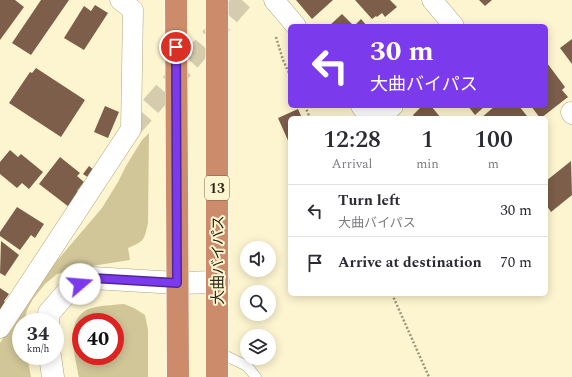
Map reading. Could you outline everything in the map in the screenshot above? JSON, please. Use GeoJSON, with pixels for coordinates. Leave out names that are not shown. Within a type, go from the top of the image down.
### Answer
{"type":"FeatureCollection","features":[{"type":"Feature","properties":{"kind":"highway"},"geometry":{"type":"LineString","coordinates":[[176,0],[178,377]]}},
{"type":"Feature","properties":{"kind":"highway","name":"大曲バイパス"},"geometry":{"type":"LineString","coordinates":[[217,0],[218,377]]}},
{"type":"Feature","properties":{"kind":"street"},"geometry":{"type":"LineString","coordinates":[[0,328],[131,129],[133,10],[120,0]]}},
{"type":"Feature","properties":{"kind":"street"},"geometry":{"type":"LineString","coordinates":[[274,0],[294,24]]}},
{"type":"Feature","properties":{"kind":"street"},"geometry":{"type":"LineString","coordinates":[[432,0],[452,24]]}},
{"type":"Feature","properties":{"kind":"street"},"geometry":{"type":"LineString","coordinates":[[363,108],[369,116]]}},
{"type":"Feature","properties":{"kind":"street"},"geometry":{"type":"LineString","coordinates":[[381,116],[391,108]]}},
{"type":"Feature","properties":{"kind":"street"},"geometry":{"type":"LineString","coordinates":[[49,313],[68,291],[92,278],[177,283],[218,282]]}},
{"type":"Feature","properties":{"kind":"street"},"geometry":{"type":"LineString","coordinates":[[51,365],[53,377]]}},
{"type":"Feature","properties":{"kind":"lane"},"geometry":{"type":"LineString","coordinates":[[218,352],[248,366],[256,377]]}},
{"type":"Feature","properties":{"kind":"path"},"geometry":{"type":"LineString","coordinates":[[393,296],[429,377]]}},
{"type":"Feature","properties":{"kind":"shaded area"},"geometry":{"type":"Polygon","coordinates":[[[149,133],[148,223],[143,239],[138,244],[128,248],[130,260],[79,268],[57,274],[45,284],[33,299],[26,313],[19,313],[38,283],[102,208],[142,140],[149,133]]]}},
{"type":"Feature","properties":{"kind":"shaded area"},"geometry":{"type":"Polygon","coordinates":[[[124,304],[145,315],[148,330],[148,377],[79,377],[77,365],[124,365],[124,313],[83,313],[96,307],[124,304]]]}},
{"type":"Feature","properties":{"kind":"shaded area"},"geometry":{"type":"Polygon","coordinates":[[[12,324],[12,365],[29,365],[31,377],[0,377],[0,343],[12,324]]]}},
{"type":"Feature","properties":{"kind":"building"},"geometry":{"type":"Polygon","coordinates":[[[0,0],[15,0],[24,7],[0,40],[0,0]]]}},
{"type":"Feature","properties":{"kind":"building"},"geometry":{"type":"Polygon","coordinates":[[[41,0],[69,0],[31,55],[12,43],[41,0]]]}},
{"type":"Feature","properties":{"kind":"building"},"geometry":{"type":"Polygon","coordinates":[[[296,0],[333,0],[312,19],[296,0]]]}},
{"type":"Feature","properties":{"kind":"building"},"geometry":{"type":"Polygon","coordinates":[[[355,0],[390,0],[397,7],[385,17],[382,13],[372,19],[355,0]]]}},
{"type":"Feature","properties":{"kind":"building"},"geometry":{"type":"Polygon","coordinates":[[[479,0],[492,0],[485,6],[479,0]]]}},
{"type":"Feature","properties":{"kind":"building"},"geometry":{"type":"Polygon","coordinates":[[[95,5],[108,13],[84,50],[64,38],[84,6],[91,11],[95,5]]]}},
{"type":"Feature","properties":{"kind":"building"},"geometry":{"type":"Polygon","coordinates":[[[342,14],[352,24],[331,24],[342,14]]]}},
{"type":"Feature","properties":{"kind":"building"},"geometry":{"type":"Polygon","coordinates":[[[361,19],[365,24],[356,24],[361,19]]]}},
{"type":"Feature","properties":{"kind":"building"},"geometry":{"type":"Polygon","coordinates":[[[572,39],[572,64],[560,48],[572,39]]]}},
{"type":"Feature","properties":{"kind":"building"},"geometry":{"type":"Polygon","coordinates":[[[548,64],[565,87],[562,90],[568,97],[544,116],[538,116],[532,108],[548,108],[548,64]]]}},
{"type":"Feature","properties":{"kind":"building"},"geometry":{"type":"Polygon","coordinates":[[[36,68],[85,100],[61,137],[9,103],[30,72],[32,73],[36,68]]]}},
{"type":"Feature","properties":{"kind":"building"},"geometry":{"type":"Polygon","coordinates":[[[105,106],[119,112],[108,138],[94,132],[105,106]]]}},
{"type":"Feature","properties":{"kind":"building"},"geometry":{"type":"Polygon","coordinates":[[[420,108],[433,108],[439,116],[414,116],[420,108]]]}},
{"type":"Feature","properties":{"kind":"building"},"geometry":{"type":"Polygon","coordinates":[[[470,108],[483,108],[475,115],[470,108]]]}},
{"type":"Feature","properties":{"kind":"building"},"geometry":{"type":"Polygon","coordinates":[[[493,108],[521,108],[527,116],[483,116],[493,108]]]}},
{"type":"Feature","properties":{"kind":"building"},"geometry":{"type":"Polygon","coordinates":[[[298,109],[301,116],[288,116],[288,140],[278,118],[298,109]]]}},
{"type":"Feature","properties":{"kind":"building"},"geometry":{"type":"Polygon","coordinates":[[[10,150],[18,157],[21,154],[43,172],[29,189],[22,183],[17,188],[0,174],[0,162],[10,150]]]}},
{"type":"Feature","properties":{"kind":"building"},"geometry":{"type":"Polygon","coordinates":[[[60,157],[80,173],[77,176],[84,182],[77,191],[80,193],[69,207],[39,184],[60,157]]]}},
{"type":"Feature","properties":{"kind":"building"},"geometry":{"type":"Polygon","coordinates":[[[571,161],[572,195],[551,212],[548,208],[548,179],[571,161]]]}},
{"type":"Feature","properties":{"kind":"building"},"geometry":{"type":"Polygon","coordinates":[[[89,166],[94,170],[89,178],[83,174],[89,166]]]}},
{"type":"Feature","properties":{"kind":"building"},"geometry":{"type":"Polygon","coordinates":[[[17,207],[44,224],[35,238],[31,235],[20,250],[0,236],[0,232],[17,207]]]}},
{"type":"Feature","properties":{"kind":"building"},"geometry":{"type":"Polygon","coordinates":[[[1,241],[19,255],[5,276],[0,273],[1,241]]]}},
{"type":"Feature","properties":{"kind":"building"},"geometry":{"type":"Polygon","coordinates":[[[0,288],[9,294],[4,301],[7,304],[0,313],[0,288]]]}},
{"type":"Feature","properties":{"kind":"tunnel"},"geometry":{"type":"LineString","coordinates":[[131,129],[243,0]]}},
{"type":"Feature","properties":{"kind":"route"},"geometry":{"type":"LineString","coordinates":[[80,284],[92,278],[177,283],[176,47]]}}]}
